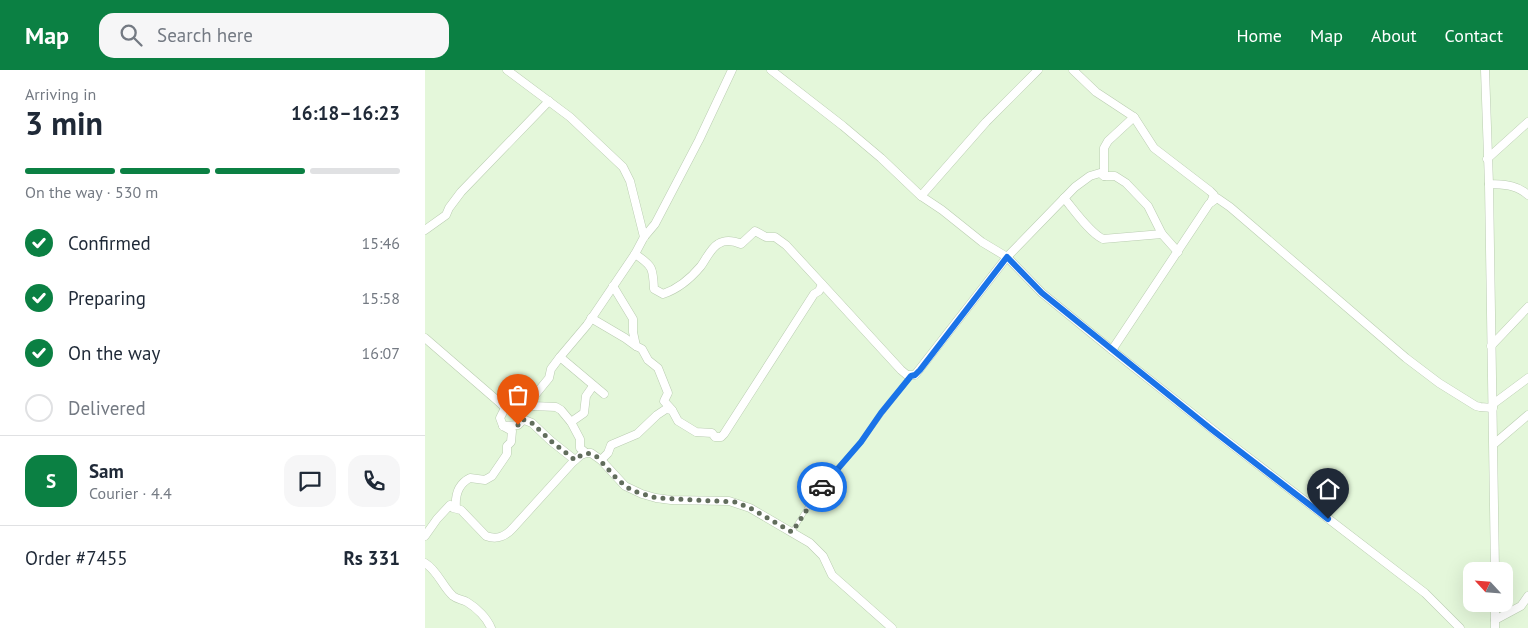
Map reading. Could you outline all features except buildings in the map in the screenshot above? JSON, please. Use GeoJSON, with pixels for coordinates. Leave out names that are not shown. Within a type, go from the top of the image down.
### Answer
{"type":"FeatureCollection","features":[{"type":"Feature","properties":{"kind":"street"},"geometry":{"type":"LineString","coordinates":[[507,70],[584,128],[623,167],[630,181],[644,238]]}},
{"type":"Feature","properties":{"kind":"street"},"geometry":{"type":"LineString","coordinates":[[533,406],[531,400],[549,378],[551,369],[591,318],[644,238],[653,228],[733,70]]}},
{"type":"Feature","properties":{"kind":"street"},"geometry":{"type":"LineString","coordinates":[[771,70],[851,132],[921,196],[982,242],[1007,257],[1042,293],[1112,350],[1235,447],[1425,592],[1460,628]]}},
{"type":"Feature","properties":{"kind":"street"},"geometry":{"type":"LineString","coordinates":[[921,196],[986,122],[1038,70]]}},
{"type":"Feature","properties":{"kind":"street"},"geometry":{"type":"LineString","coordinates":[[1073,70],[1096,92],[1134,117],[1154,148],[1214,195],[1112,350]]}},
{"type":"Feature","properties":{"kind":"street"},"geometry":{"type":"LineString","coordinates":[[1485,70],[1489,184],[1495,562]]}},
{"type":"Feature","properties":{"kind":"street"},"geometry":{"type":"LineString","coordinates":[[425,230],[445,215],[461,192],[549,101]]}},
{"type":"Feature","properties":{"kind":"street"},"geometry":{"type":"LineString","coordinates":[[1104,176],[1104,148],[1109,140],[1134,117]]}},
{"type":"Feature","properties":{"kind":"street"},"geometry":{"type":"LineString","coordinates":[[1487,158],[1528,122]]}},
{"type":"Feature","properties":{"kind":"street"},"geometry":{"type":"LineString","coordinates":[[635,254],[653,270],[654,289],[663,294],[675,290],[694,273],[716,244],[724,241],[733,241],[741,244],[755,231],[766,237],[775,237],[786,245],[901,370],[911,376],[920,370],[978,292],[1007,257],[1075,187],[1090,176],[1100,173],[1104,176],[1115,176],[1126,183],[1148,206],[1162,234],[1178,252]]}},
{"type":"Feature","properties":{"kind":"street"},"geometry":{"type":"LineString","coordinates":[[1489,184],[1510,185],[1528,195]]}},
{"type":"Feature","properties":{"kind":"street"},"geometry":{"type":"LineString","coordinates":[[1064,198],[1098,237],[1103,239],[1162,234]]}},
{"type":"Feature","properties":{"kind":"street"},"geometry":{"type":"LineString","coordinates":[[1211,202],[1217,198],[1230,207],[1406,358],[1439,383],[1480,407],[1493,406],[1528,378]]}},
{"type":"Feature","properties":{"kind":"street"},"geometry":{"type":"LineString","coordinates":[[591,318],[642,349],[648,360],[658,368],[668,393],[664,402],[672,410],[678,421],[696,432],[721,437],[725,434],[822,284]]}},
{"type":"Feature","properties":{"kind":"street"},"geometry":{"type":"LineString","coordinates":[[613,286],[633,319],[636,346]]}},
{"type":"Feature","properties":{"kind":"street"},"geometry":{"type":"LineString","coordinates":[[1491,346],[1528,307]]}},
{"type":"Feature","properties":{"kind":"street"},"geometry":{"type":"LineString","coordinates":[[425,338],[505,408],[501,418],[503,426],[512,431],[511,442],[507,446],[505,458],[488,479],[469,478],[463,482],[456,497],[456,508]]}},
{"type":"Feature","properties":{"kind":"street"},"geometry":{"type":"LineString","coordinates":[[560,357],[604,394]]}},
{"type":"Feature","properties":{"kind":"street"},"geometry":{"type":"LineString","coordinates":[[571,422],[584,413],[586,396],[593,386]]}},
{"type":"Feature","properties":{"kind":"street"},"geometry":{"type":"LineString","coordinates":[[517,417],[519,409],[525,402],[533,406],[556,407],[571,422],[580,439],[580,448],[586,453]]}},
{"type":"Feature","properties":{"kind":"street"},"geometry":{"type":"LineString","coordinates":[[601,460],[608,453],[611,445],[637,434],[662,411],[666,409],[672,410]]}},
{"type":"Feature","properties":{"kind":"street"},"geometry":{"type":"LineString","coordinates":[[1494,444],[1528,415]]}},
{"type":"Feature","properties":{"kind":"street"},"geometry":{"type":"LineString","coordinates":[[503,426],[518,425],[521,421],[517,417]]}},
{"type":"Feature","properties":{"kind":"street"},"geometry":{"type":"LineString","coordinates":[[517,417],[532,423],[575,460]]}},
{"type":"Feature","properties":{"kind":"street"},"geometry":{"type":"LineString","coordinates":[[425,536],[437,518],[450,505],[461,510],[486,536],[491,538],[503,537],[575,460],[581,455],[591,453],[601,460],[625,486],[642,494],[663,499],[729,501],[750,508],[792,532],[810,543],[823,556],[832,575],[892,628]]}},
{"type":"Feature","properties":{"kind":"street"},"geometry":{"type":"LineString","coordinates":[[425,563],[431,566],[451,594],[459,600],[466,601],[487,619],[491,628]]}},
{"type":"Feature","properties":{"kind":"street"},"geometry":{"type":"LineString","coordinates":[[1495,624],[1521,606],[1528,596]]}},
{"type":"Feature","properties":{"kind":"street"},"geometry":{"type":"LineString","coordinates":[[487,619],[487,628]]}},
{"type":"Feature","properties":{"kind":"lane"},"geometry":{"type":"LineString","coordinates":[[792,532],[818,491],[861,442],[881,413],[911,376]]}},
{"type":"Feature","properties":{"kind":"way so far"},"geometry":{"type":"LineString","coordinates":[[518,425],[521,421],[517,417],[529,421],[575,460],[581,455],[591,453],[601,460],[618,480],[631,490],[656,498],[671,500],[735,502],[750,508],[792,532],[822,487]]}},
{"type":"Feature","properties":{"kind":"route"},"geometry":{"type":"LineString","coordinates":[[822,487],[861,442],[881,413],[911,376],[920,370],[1007,257],[1042,293],[1211,429],[1328,519]]}}]}
